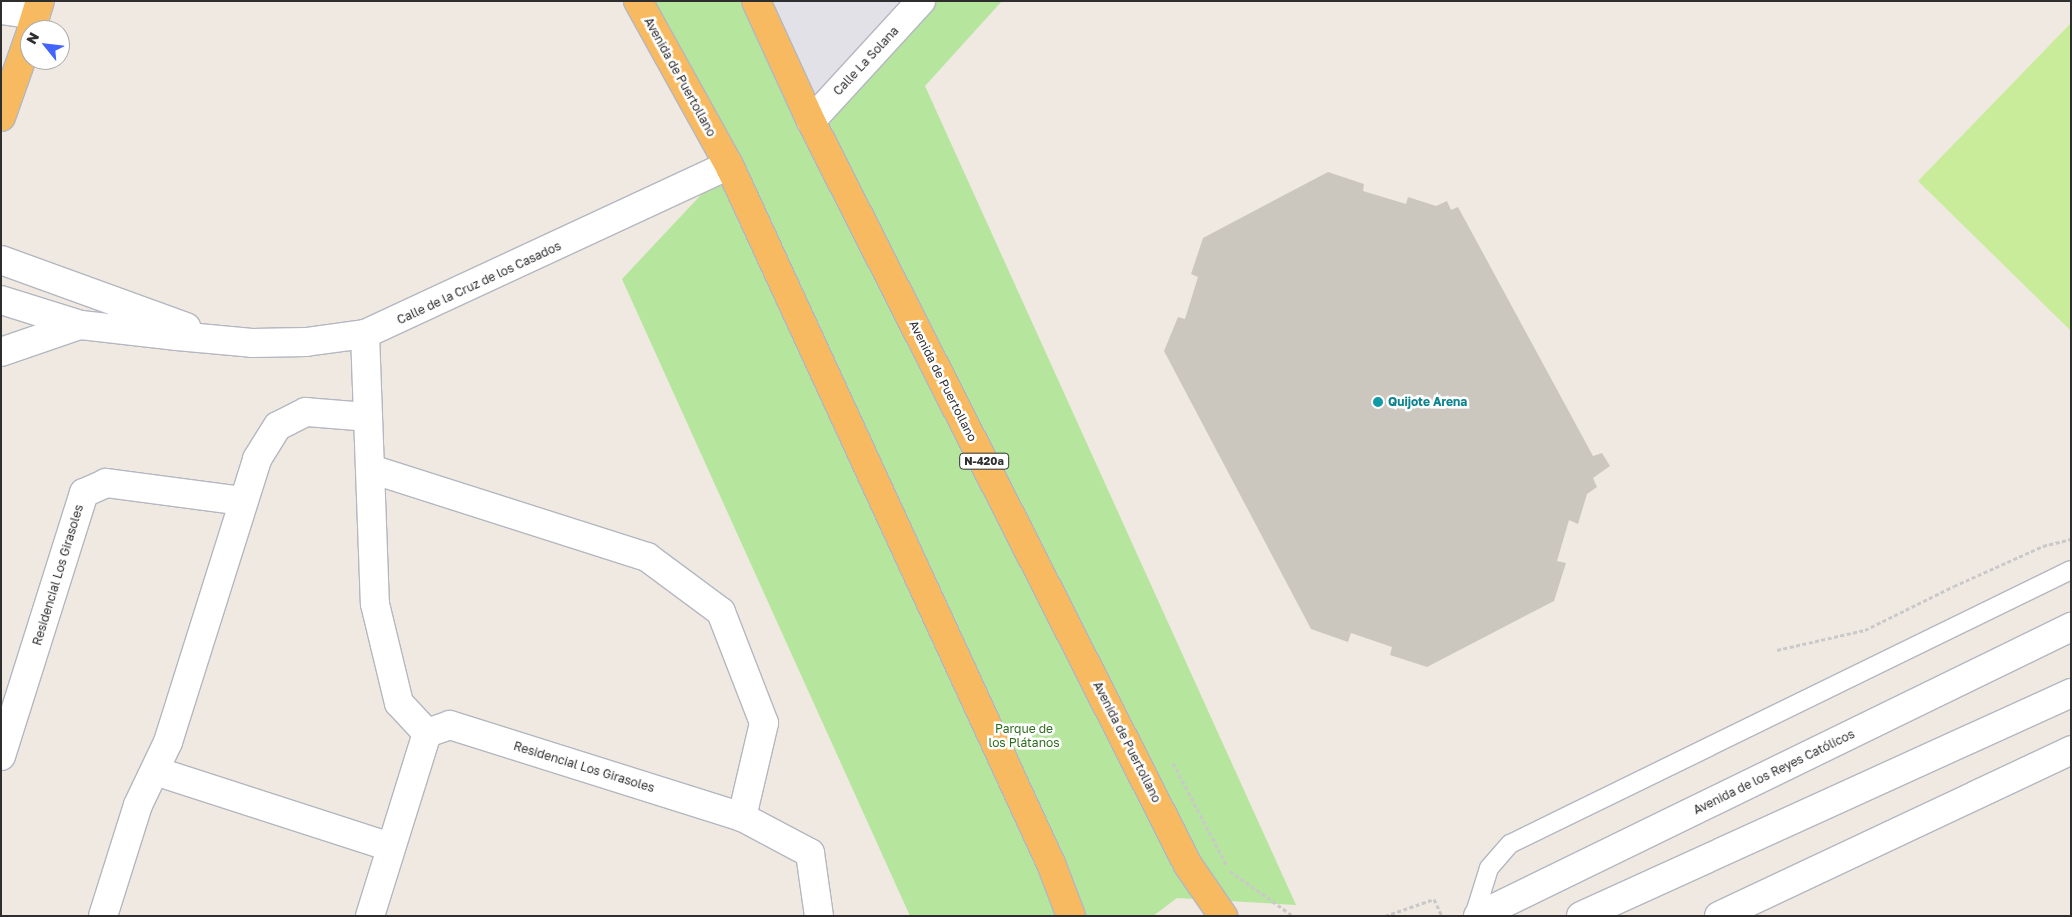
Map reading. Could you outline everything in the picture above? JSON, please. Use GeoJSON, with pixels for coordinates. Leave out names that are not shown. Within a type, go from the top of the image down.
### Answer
{"type":"FeatureCollection","features":[{"type":"Feature","properties":{"kind":"highway","name":"Avenida de Puertollano"},"geometry":{"type":"LineString","coordinates":[[638,1],[729,166],[1052,866],[1072,916]]}},
{"type":"Feature","properties":{"kind":"highway","name":"Avenida de Puertollano"},"geometry":{"type":"LineString","coordinates":[[756,1],[811,121],[1188,865],[1223,916]]}},
{"type":"Feature","properties":{"kind":"highway"},"geometry":{"type":"LineString","coordinates":[[1,117],[20,61]]}},
{"type":"Feature","properties":{"kind":"street","name":"Calle La Solana"},"geometry":{"type":"LineString","coordinates":[[811,121],[921,1]]}},
{"type":"Feature","properties":{"kind":"street"},"geometry":{"type":"LineString","coordinates":[[1,10],[34,20]]}},
{"type":"Feature","properties":{"kind":"street","name":"Calle de la Cruz de los Casados"},"geometry":{"type":"LineString","coordinates":[[215,338],[252,343],[306,342],[365,334],[729,166]]}},
{"type":"Feature","properties":{"kind":"street"},"geometry":{"type":"LineString","coordinates":[[1,260],[215,338]]}},
{"type":"Feature","properties":{"kind":"street"},"geometry":{"type":"LineString","coordinates":[[1,300],[80,325],[215,338]]}},
{"type":"Feature","properties":{"kind":"street"},"geometry":{"type":"LineString","coordinates":[[1,352],[80,325]]}},
{"type":"Feature","properties":{"kind":"street"},"geometry":{"type":"LineString","coordinates":[[365,334],[376,604],[399,703],[427,733],[370,916]]}},
{"type":"Feature","properties":{"kind":"street"},"geometry":{"type":"LineString","coordinates":[[103,916],[138,805],[168,742],[257,459],[278,426],[306,412],[368,417]]}},
{"type":"Feature","properties":{"kind":"street"},"geometry":{"type":"LineString","coordinates":[[371,469],[647,557],[721,612],[764,723],[742,817]]}},
{"type":"Feature","properties":{"kind":"street","name":"Residencial Los Girasoles"},"geometry":{"type":"LineString","coordinates":[[1,756],[84,493],[106,483],[243,502]]}},
{"type":"Feature","properties":{"kind":"street","name":"Avenida de los Reyes Católicos"},"geometry":{"type":"LineString","coordinates":[[1478,916],[2071,627]]}},
{"type":"Feature","properties":{"kind":"street"},"geometry":{"type":"LineString","coordinates":[[1581,916],[2071,693]]}},
{"type":"Feature","properties":{"kind":"street","name":"Residencial Los Girasoles"},"geometry":{"type":"LineString","coordinates":[[427,733],[450,725],[742,817],[810,853],[819,916]]}},
{"type":"Feature","properties":{"kind":"street"},"geometry":{"type":"LineString","coordinates":[[1719,916],[2071,750]]}},
{"type":"Feature","properties":{"kind":"street"},"geometry":{"type":"LineString","coordinates":[[155,771],[391,848]]}},
{"type":"Feature","properties":{"kind":"lane"},"geometry":{"type":"LineString","coordinates":[[1474,916],[1489,868],[1510,844],[2071,570]]}},
{"type":"Feature","properties":{"kind":"path"},"geometry":{"type":"LineString","coordinates":[[1777,650],[1865,630],[1954,586],[2043,546],[2071,539]]}},
{"type":"Feature","properties":{"kind":"path"},"geometry":{"type":"LineString","coordinates":[[1385,916],[1434,899],[1442,916]]}},
{"type":"Feature","properties":{"kind":"shaded area"},"geometry":{"type":"Polygon","coordinates":[[[756,1],[918,1],[811,121],[756,1]]]}},
{"type":"Feature","properties":{"kind":"green space","name":"Parque de los Plátanos"},"geometry":{"type":"Polygon","coordinates":[[[642,1],[752,1],[811,121],[921,1],[1002,1],[925,86],[1296,905],[1177,898],[1153,916],[910,916],[622,279],[729,165],[642,1]]]}},
{"type":"Feature","properties":{"kind":"green space"},"geometry":{"type":"Polygon","coordinates":[[[2071,23],[2071,331],[1918,181],[2071,23]]]}},
{"type":"Feature","properties":{"kind":"building","name":"Quijote Arena"},"geometry":{"type":"Polygon","coordinates":[[[1328,172],[1364,184],[1363,191],[1406,204],[1408,197],[1436,206],[1447,201],[1451,210],[1458,207],[1593,456],[1602,453],[1610,466],[1593,478],[1597,487],[1587,494],[1578,524],[1569,520],[1557,561],[1566,563],[1554,601],[1427,667],[1390,655],[1392,647],[1351,633],[1348,642],[1311,629],[1164,351],[1178,317],[1185,319],[1198,277],[1191,274],[1203,238],[1328,172]]]}},
{"type":"Feature","properties":{"kind":"place","name":"Quijote Arena"},"geometry":{"type":"Point","coordinates":[1378,402]}}]}
